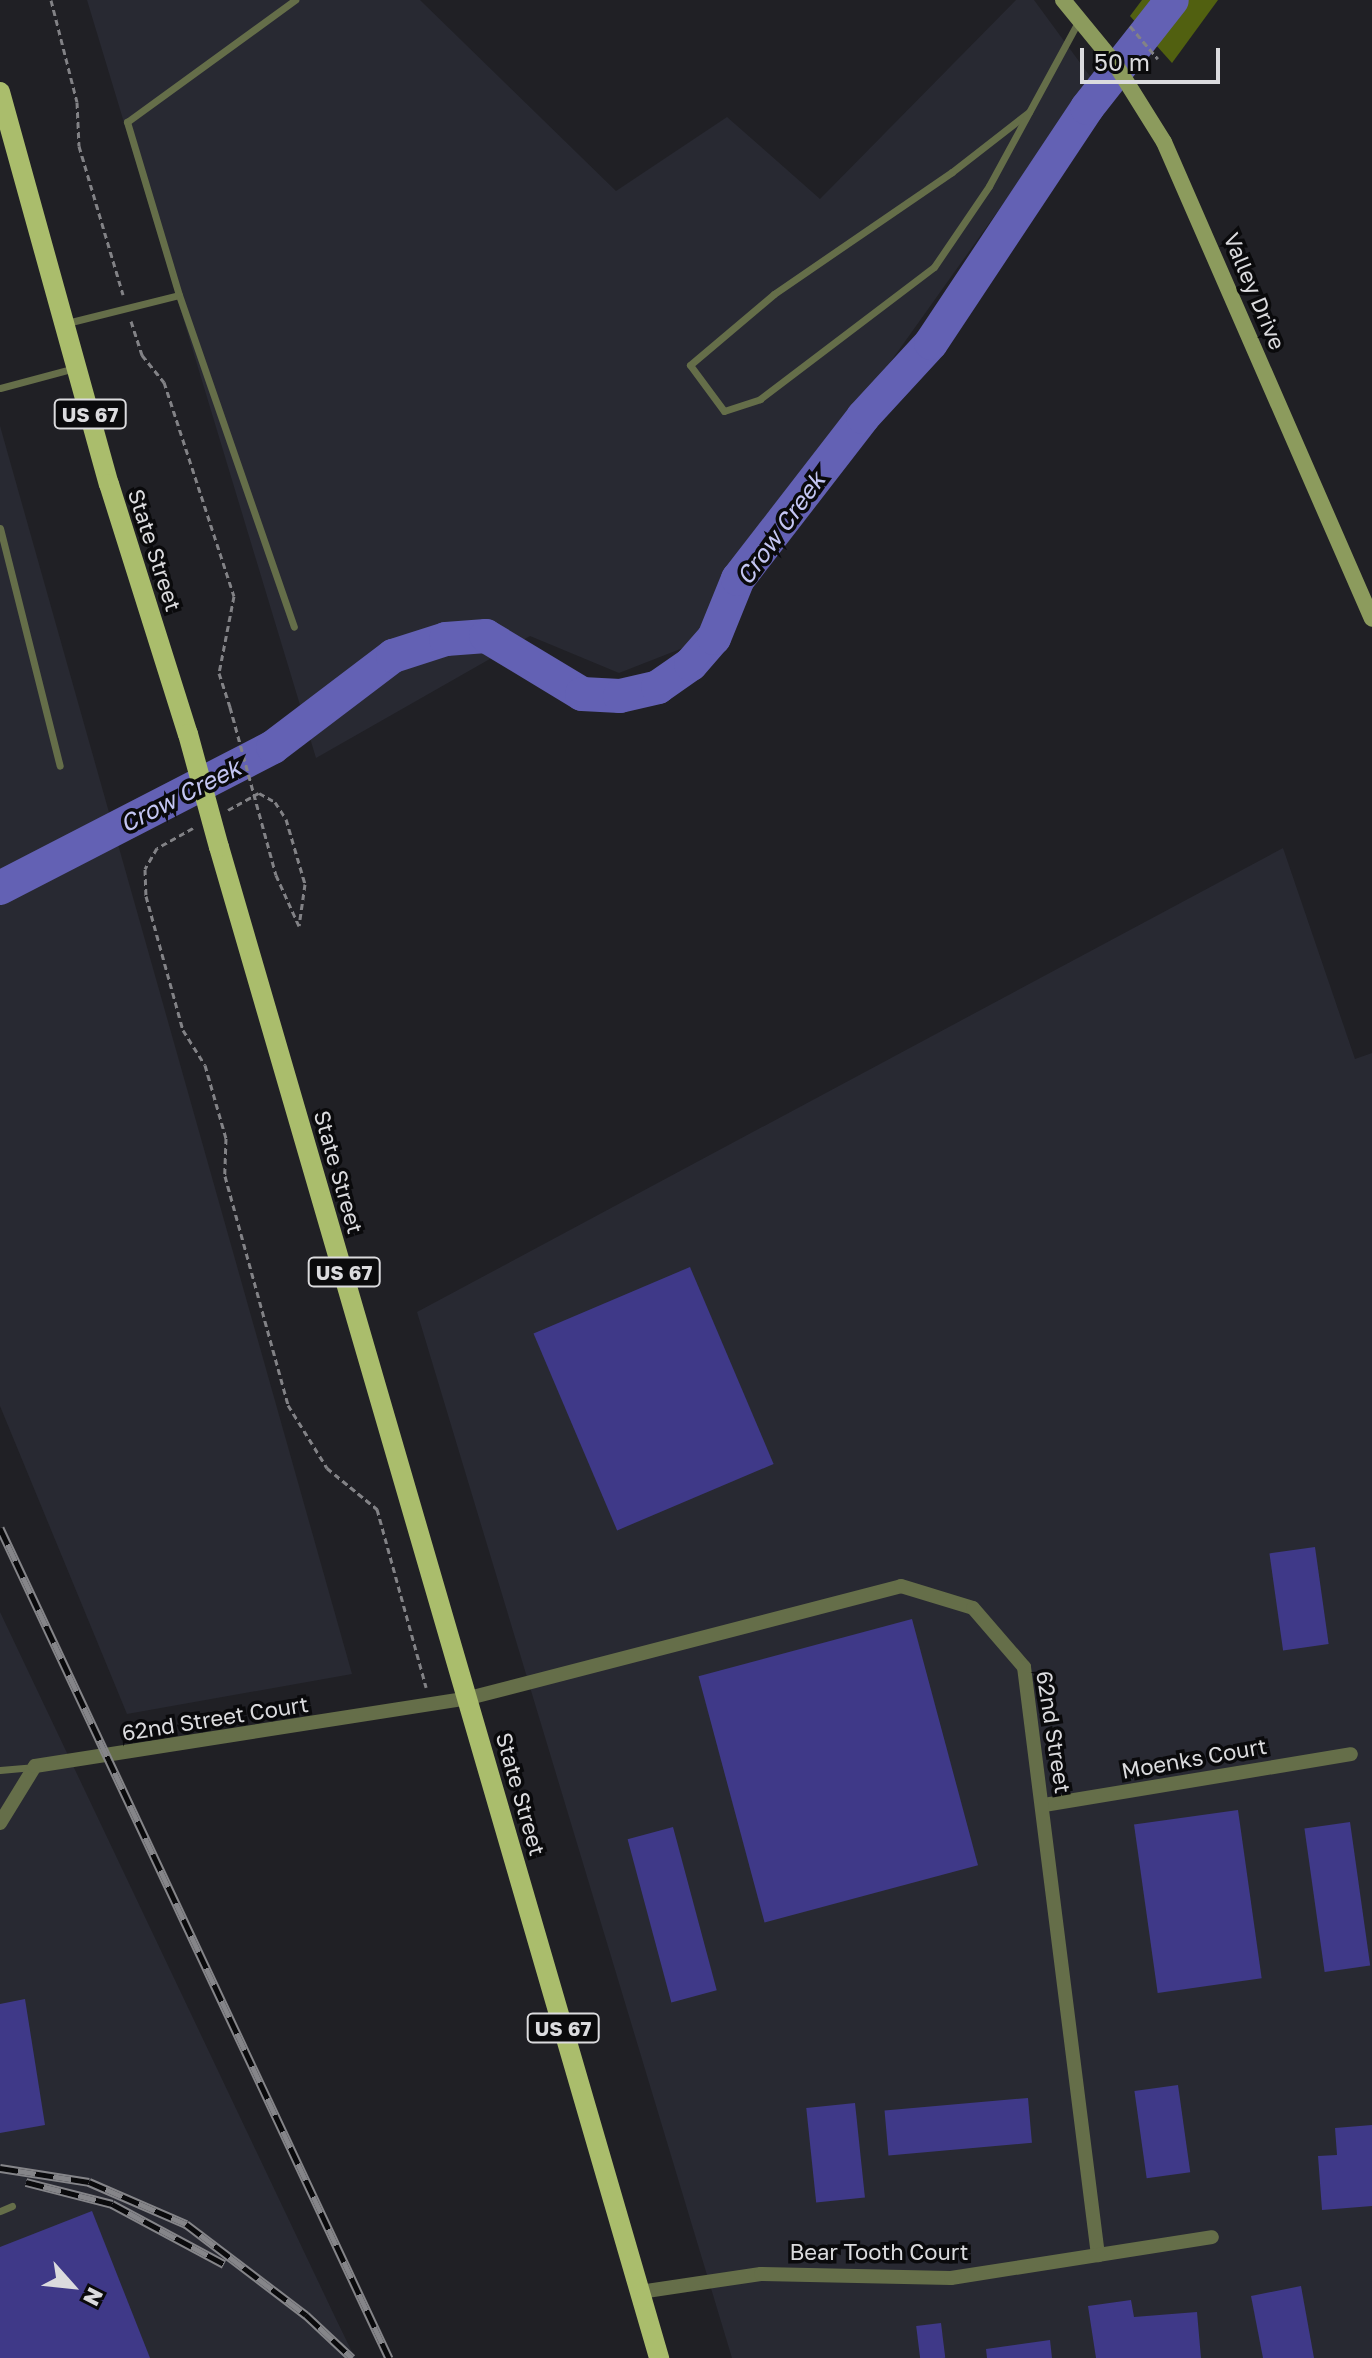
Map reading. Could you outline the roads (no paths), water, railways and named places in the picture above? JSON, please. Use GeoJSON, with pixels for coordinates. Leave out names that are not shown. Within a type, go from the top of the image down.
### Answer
{"type":"FeatureCollection","features":[{"type":"Feature","properties":{"kind":"main road","name":"State Street"},"geometry":{"type":"LineString","coordinates":[[0,92],[77,367],[188,734],[659,2358]]}},
{"type":"Feature","properties":{"kind":"street","name":"Valley Drive"},"geometry":{"type":"LineString","coordinates":[[1063,0],[1094,34],[1145,106],[1200,215],[1372,619]]}},
{"type":"Feature","properties":{"kind":"street","name":"62nd Street"},"geometry":{"type":"LineString","coordinates":[[469,1698],[901,1586],[973,1608],[1024,1667],[1044,1805],[1098,2255]]}},
{"type":"Feature","properties":{"kind":"street","name":"62nd Street Court"},"geometry":{"type":"LineString","coordinates":[[35,1766],[469,1698]]}},
{"type":"Feature","properties":{"kind":"street","name":"Moenks Court"},"geometry":{"type":"LineString","coordinates":[[1044,1805],[1351,1754]]}},
{"type":"Feature","properties":{"kind":"street"},"geometry":{"type":"LineString","coordinates":[[0,1823],[35,1766]]}},
{"type":"Feature","properties":{"kind":"street","name":"Bear Tooth Court"},"geometry":{"type":"LineString","coordinates":[[640,2292],[691,2280],[761,2274],[951,2278],[1212,2237]]}},
{"type":"Feature","properties":{"kind":"lane"},"geometry":{"type":"LineString","coordinates":[[294,627],[179,295],[127,122],[295,0]]}},
{"type":"Feature","properties":{"kind":"lane"},"geometry":{"type":"LineString","coordinates":[[1029,112],[952,172],[774,294],[690,365],[724,411],[760,399],[934,267],[989,186],[1080,18]]}},
{"type":"Feature","properties":{"kind":"lane"},"geometry":{"type":"LineString","coordinates":[[65,324],[179,295]]}},
{"type":"Feature","properties":{"kind":"lane"},"geometry":{"type":"LineString","coordinates":[[0,388],[77,367]]}},
{"type":"Feature","properties":{"kind":"lane"},"geometry":{"type":"LineString","coordinates":[[0,528],[60,766]]}},
{"type":"Feature","properties":{"kind":"lane"},"geometry":{"type":"LineString","coordinates":[[0,1770],[35,1766]]}},
{"type":"Feature","properties":{"kind":"lane"},"geometry":{"type":"LineString","coordinates":[[0,2211],[12,2206]]}},
{"type":"Feature","properties":{"kind":"waterway","name":"Crow Creek"},"geometry":{"type":"LineString","coordinates":[[0,888],[273,747],[393,656],[446,639],[486,636],[582,694],[620,696],[658,687],[691,664],[714,638],[738,579],[863,417],[931,343],[1087,108],[1172,0]]}},
{"type":"Feature","properties":{"kind":"railway"},"geometry":{"type":"LineString","coordinates":[[0,1528],[389,2358]]}},
{"type":"Feature","properties":{"kind":"railway"},"geometry":{"type":"LineString","coordinates":[[0,2168],[89,2182],[186,2224],[306,2315],[352,2358]]}},
{"type":"Feature","properties":{"kind":"railway"},"geometry":{"type":"LineString","coordinates":[[26,2182],[112,2204],[224,2264]]}}]}
